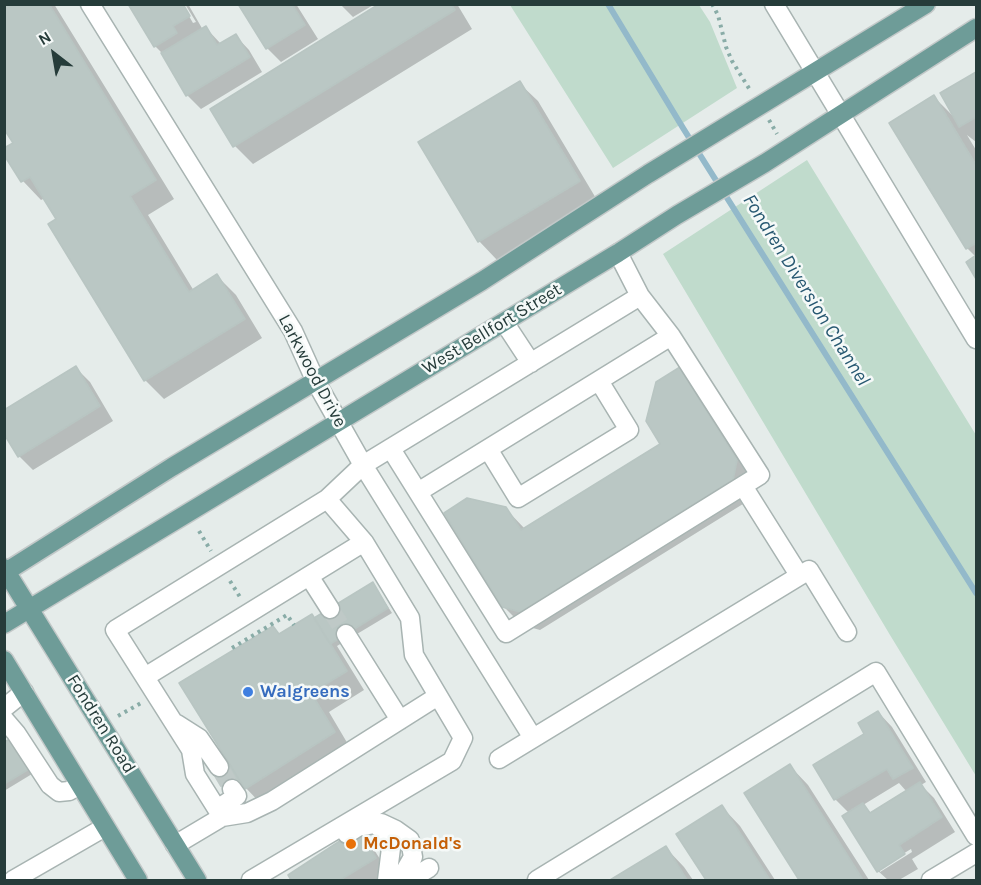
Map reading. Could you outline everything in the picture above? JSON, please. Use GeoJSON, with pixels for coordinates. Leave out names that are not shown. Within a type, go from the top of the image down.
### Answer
{"type":"FeatureCollection","features":[{"type":"Feature","properties":{"kind":"main road"},"geometry":{"type":"LineString","coordinates":[[5,571],[172,467],[482,281],[648,174],[815,74],[926,4]]}},
{"type":"Feature","properties":{"kind":"main road","name":"West Bellfort Street"},"geometry":{"type":"LineString","coordinates":[[4,624],[765,163],[976,28]]}},
{"type":"Feature","properties":{"kind":"main road","name":"Fondren Road"},"geometry":{"type":"LineString","coordinates":[[5,571],[196,880]]}},
{"type":"Feature","properties":{"kind":"main road"},"geometry":{"type":"LineString","coordinates":[[4,660],[138,880]]}},
{"type":"Feature","properties":{"kind":"street","name":"Larkwood Drive"},"geometry":{"type":"LineString","coordinates":[[90,4],[293,331],[316,382],[363,465],[533,738]]}},
{"type":"Feature","properties":{"kind":"street"},"geometry":{"type":"LineString","coordinates":[[774,4],[976,339]]}},
{"type":"Feature","properties":{"kind":"street"},"geometry":{"type":"LineString","coordinates":[[391,449],[506,633],[760,475],[671,336],[640,296],[618,253]]}},
{"type":"Feature","properties":{"kind":"street"},"geometry":{"type":"LineString","coordinates":[[219,813],[195,774],[191,750],[115,630],[327,499],[363,465],[640,296]]}},
{"type":"Feature","properties":{"kind":"street"},"geometry":{"type":"LineString","coordinates":[[504,322],[531,363]]}},
{"type":"Feature","properties":{"kind":"street"},"geometry":{"type":"LineString","coordinates":[[418,492],[671,336]]}},
{"type":"Feature","properties":{"kind":"street"},"geometry":{"type":"LineString","coordinates":[[488,449],[518,498],[629,430],[599,381]]}},
{"type":"Feature","properties":{"kind":"street"},"geometry":{"type":"LineString","coordinates":[[743,486],[799,575]]}},
{"type":"Feature","properties":{"kind":"street"},"geometry":{"type":"LineString","coordinates":[[251,880],[452,761],[463,738],[414,655],[410,618],[364,542],[327,499]]}},
{"type":"Feature","properties":{"kind":"street"},"geometry":{"type":"LineString","coordinates":[[145,677],[364,542]]}},
{"type":"Feature","properties":{"kind":"street"},"geometry":{"type":"LineString","coordinates":[[499,759],[809,570],[847,632]]}},
{"type":"Feature","properties":{"kind":"street"},"geometry":{"type":"LineString","coordinates":[[309,576],[330,609]]}},
{"type":"Feature","properties":{"kind":"street"},"geometry":{"type":"LineString","coordinates":[[346,634],[400,720]]}},
{"type":"Feature","properties":{"kind":"street"},"geometry":{"type":"LineString","coordinates":[[537,880],[876,672],[976,836]]}},
{"type":"Feature","properties":{"kind":"street"},"geometry":{"type":"LineString","coordinates":[[4,708],[24,692]]}},
{"type":"Feature","properties":{"kind":"street"},"geometry":{"type":"LineString","coordinates":[[219,813],[247,813],[272,801],[438,696]]}},
{"type":"Feature","properties":{"kind":"street"},"geometry":{"type":"LineString","coordinates":[[4,719],[16,733],[50,785],[59,792],[69,791],[80,785]]}},
{"type":"Feature","properties":{"kind":"street"},"geometry":{"type":"LineString","coordinates":[[173,722],[199,738],[219,767]]}},
{"type":"Feature","properties":{"kind":"street"},"geometry":{"type":"LineString","coordinates":[[175,845],[219,813],[237,796],[232,789]]}},
{"type":"Feature","properties":{"kind":"street"},"geometry":{"type":"LineString","coordinates":[[268,880],[358,826],[382,823],[410,840],[413,857],[405,871],[394,880]]}},
{"type":"Feature","properties":{"kind":"street"},"geometry":{"type":"LineString","coordinates":[[375,824],[387,833],[391,848],[387,880]]}},
{"type":"Feature","properties":{"kind":"street"},"geometry":{"type":"LineString","coordinates":[[13,880],[105,827]]}},
{"type":"Feature","properties":{"kind":"street"},"geometry":{"type":"LineString","coordinates":[[931,880],[976,853]]}},
{"type":"Feature","properties":{"kind":"street"},"geometry":{"type":"LineString","coordinates":[[409,880],[429,868]]}},
{"type":"Feature","properties":{"kind":"path"},"geometry":{"type":"LineString","coordinates":[[712,4],[718,15],[732,61],[753,94]]}},
{"type":"Feature","properties":{"kind":"path"},"geometry":{"type":"LineString","coordinates":[[767,117],[781,140]]}},
{"type":"Feature","properties":{"kind":"path"},"geometry":{"type":"LineString","coordinates":[[199,531],[214,556]]}},
{"type":"Feature","properties":{"kind":"path"},"geometry":{"type":"LineString","coordinates":[[226,575],[244,604]]}},
{"type":"Feature","properties":{"kind":"path"},"geometry":{"type":"LineString","coordinates":[[287,615],[294,625]]}},
{"type":"Feature","properties":{"kind":"green space"},"geometry":{"type":"Polygon","coordinates":[[[510,5],[699,5],[710,22],[737,88],[613,168],[510,5]]]}},
{"type":"Feature","properties":{"kind":"green space"},"geometry":{"type":"Polygon","coordinates":[[[807,160],[976,435],[976,776],[663,254],[807,160]]]}},
{"type":"Feature","properties":{"kind":"building"},"geometry":{"type":"Polygon","coordinates":[[[4,4],[49,4],[156,180],[130,196],[189,292],[217,274],[245,319],[144,381],[48,224],[56,219],[30,177],[21,182],[4,155],[4,148],[13,143],[4,129],[4,4]]]}},
{"type":"Feature","properties":{"kind":"building"},"geometry":{"type":"Polygon","coordinates":[[[128,4],[183,4],[190,16],[173,26],[177,33],[154,47],[128,4]]]}},
{"type":"Feature","properties":{"kind":"building"},"geometry":{"type":"Polygon","coordinates":[[[238,4],[292,4],[305,25],[266,49],[238,4]]]}},
{"type":"Feature","properties":{"kind":"building"},"geometry":{"type":"Polygon","coordinates":[[[379,4],[451,4],[455,10],[233,147],[210,109],[379,4]]]}},
{"type":"Feature","properties":{"kind":"building"},"geometry":{"type":"Polygon","coordinates":[[[206,26],[217,45],[236,34],[250,57],[186,96],[161,53],[206,26]]]}},
{"type":"Feature","properties":{"kind":"building"},"geometry":{"type":"Polygon","coordinates":[[[976,72],[976,117],[959,127],[940,93],[976,72]]]}},
{"type":"Feature","properties":{"kind":"building"},"geometry":{"type":"Polygon","coordinates":[[[520,81],[580,181],[478,242],[418,142],[520,81]]]}},
{"type":"Feature","properties":{"kind":"building"},"geometry":{"type":"Polygon","coordinates":[[[934,95],[976,165],[976,243],[966,249],[889,123],[934,95]]]}},
{"type":"Feature","properties":{"kind":"building"},"geometry":{"type":"Polygon","coordinates":[[[976,255],[976,279],[966,262],[976,255]]]}},
{"type":"Feature","properties":{"kind":"building"},"geometry":{"type":"Polygon","coordinates":[[[76,366],[100,406],[18,457],[4,434],[4,410],[76,366]]]}},
{"type":"Feature","properties":{"kind":"building"},"geometry":{"type":"Polygon","coordinates":[[[680,367],[737,460],[733,480],[521,612],[502,607],[444,513],[467,498],[506,507],[521,530],[660,444],[646,421],[656,382],[680,367]]]}},
{"type":"Feature","properties":{"kind":"building"},"geometry":{"type":"Polygon","coordinates":[[[373,582],[388,608],[330,644],[314,618],[373,582]]]}},
{"type":"Feature","properties":{"kind":"building"},"geometry":{"type":"Polygon","coordinates":[[[312,614],[347,671],[311,693],[335,732],[245,789],[179,683],[273,626],[279,634],[312,614]]]}},
{"type":"Feature","properties":{"kind":"building"},"geometry":{"type":"Polygon","coordinates":[[[878,711],[913,768],[893,779],[887,769],[834,800],[813,765],[864,734],[858,723],[878,711]]]}},
{"type":"Feature","properties":{"kind":"building"},"geometry":{"type":"Polygon","coordinates":[[[10,739],[29,769],[4,784],[4,742],[10,739]]]}},
{"type":"Feature","properties":{"kind":"building"},"geometry":{"type":"Polygon","coordinates":[[[228,761],[241,783],[226,793],[213,771],[228,761]]]}},
{"type":"Feature","properties":{"kind":"building"},"geometry":{"type":"Polygon","coordinates":[[[790,764],[863,880],[799,880],[744,793],[790,764]]]}},
{"type":"Feature","properties":{"kind":"building"},"geometry":{"type":"Polygon","coordinates":[[[920,782],[942,817],[899,845],[905,854],[877,872],[842,816],[863,803],[870,813],[920,782]]]}},
{"type":"Feature","properties":{"kind":"building"},"geometry":{"type":"Polygon","coordinates":[[[722,805],[770,880],[706,880],[676,834],[722,805]]]}},
{"type":"Feature","properties":{"kind":"building","name":"McDonald's"},"geometry":{"type":"Polygon","coordinates":[[[358,829],[376,858],[340,880],[291,880],[288,875],[358,829]]]}},
{"type":"Feature","properties":{"kind":"building"},"geometry":{"type":"Polygon","coordinates":[[[666,846],[687,880],[610,880],[666,846]]]}},
{"type":"Feature","properties":{"kind":"waterway","name":"Fondren Diversion Channel"},"geometry":{"type":"LineString","coordinates":[[608,4],[683,128],[976,593]]}},
{"type":"Feature","properties":{"kind":"tunnel"},"geometry":{"type":"LineString","coordinates":[[330,609],[346,634]]}},
{"type":"Feature","properties":{"kind":"tunnel"},"geometry":{"type":"LineString","coordinates":[[219,767],[232,789]]}},
{"type":"Feature","properties":{"kind":"place","name":"Walgreens"},"geometry":{"type":"Point","coordinates":[248,692]}},
{"type":"Feature","properties":{"kind":"place","name":"McDonald's"},"geometry":{"type":"Point","coordinates":[351,844]}}]}
